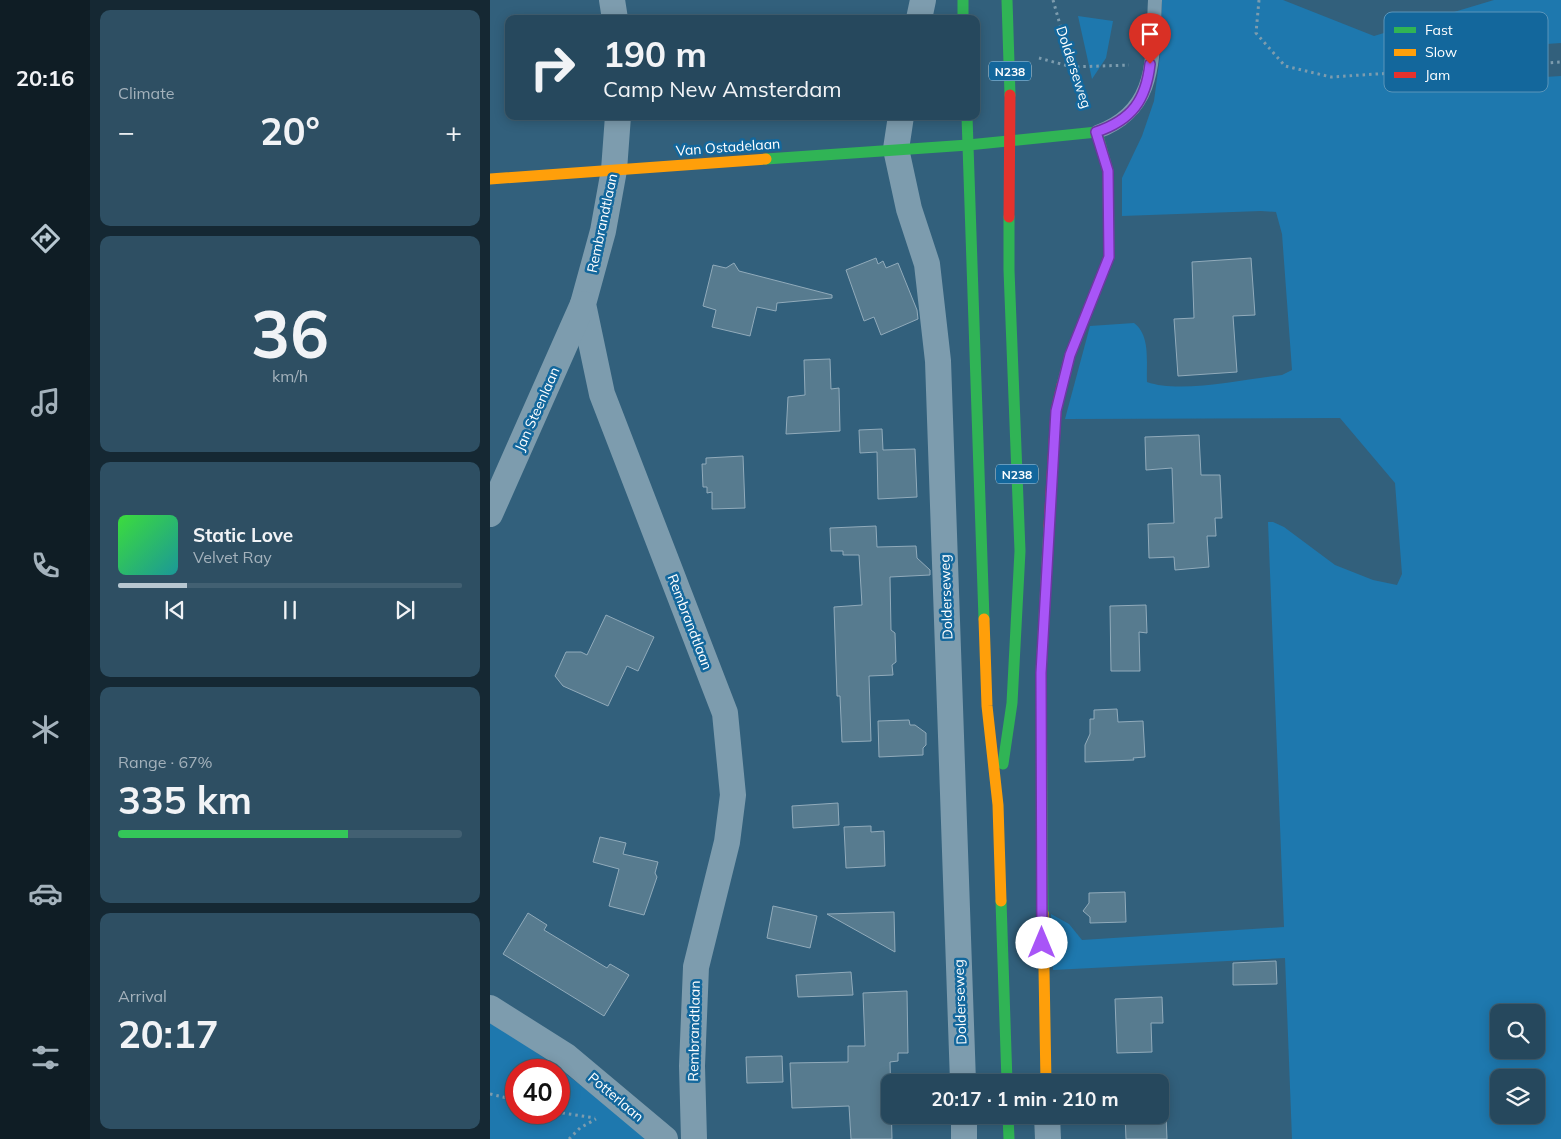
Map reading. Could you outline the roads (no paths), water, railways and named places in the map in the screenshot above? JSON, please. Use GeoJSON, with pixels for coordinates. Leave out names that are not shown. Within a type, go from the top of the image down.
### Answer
{"type":"FeatureCollection","features":[{"type":"Feature","properties":{"kind":"main road"},"geometry":{"type":"LineString","coordinates":[[963,0],[963,15]]}},
{"type":"Feature","properties":{"kind":"main road","name":"N238"},"geometry":{"type":"LineString","coordinates":[[998,806],[1012,703],[1020,551],[1009,270],[1010,57],[1007,0]]}},
{"type":"Feature","properties":{"kind":"main road","name":"N238"},"geometry":{"type":"LineString","coordinates":[[967,120],[987,706],[998,806],[1007,1074]]}},
{"type":"Feature","properties":{"kind":"main road"},"geometry":{"type":"LineString","coordinates":[[968,145],[1096,132],[1108,171],[1109,257],[1070,355],[1056,411],[1042,663],[1043,981],[1046,1074]]}},
{"type":"Feature","properties":{"kind":"main road","name":"Van Ostadelaan"},"geometry":{"type":"LineString","coordinates":[[490,179],[968,145]]}},
{"type":"Feature","properties":{"kind":"main road"},"geometry":{"type":"LineString","coordinates":[[1008,1124],[1009,1139]]}},
{"type":"Feature","properties":{"kind":"street"},"geometry":{"type":"LineString","coordinates":[[612,0],[614,15]]}},
{"type":"Feature","properties":{"kind":"street"},"geometry":{"type":"LineString","coordinates":[[920,15],[923,0]]}},
{"type":"Feature","properties":{"kind":"street","name":"Rembrandtlaan"},"geometry":{"type":"LineString","coordinates":[[618,120],[614,170],[604,230],[583,304],[602,394],[725,713],[733,794],[727,842],[696,967],[692,1066],[694,1139]]}},
{"type":"Feature","properties":{"kind":"street","name":"Dolderseweg"},"geometry":{"type":"LineString","coordinates":[[900,120],[896,149],[909,209],[927,264],[938,361],[962,1074]]}},
{"type":"Feature","properties":{"kind":"street","name":"Jan Steenlaan"},"geometry":{"type":"LineString","coordinates":[[490,514],[583,304]]}},
{"type":"Feature","properties":{"kind":"street","name":"Potterlaan"},"geometry":{"type":"LineString","coordinates":[[490,1008],[566,1056],[665,1139]]}},
{"type":"Feature","properties":{"kind":"street"},"geometry":{"type":"LineString","coordinates":[[964,1124],[964,1139]]}},
{"type":"Feature","properties":{"kind":"street"},"geometry":{"type":"LineString","coordinates":[[1047,1124],[1048,1139]]}},
{"type":"Feature","properties":{"kind":"lane"},"geometry":{"type":"LineString","coordinates":[[1096,132],[1120,122],[1133,110],[1148,86],[1155,0]]}}]}
